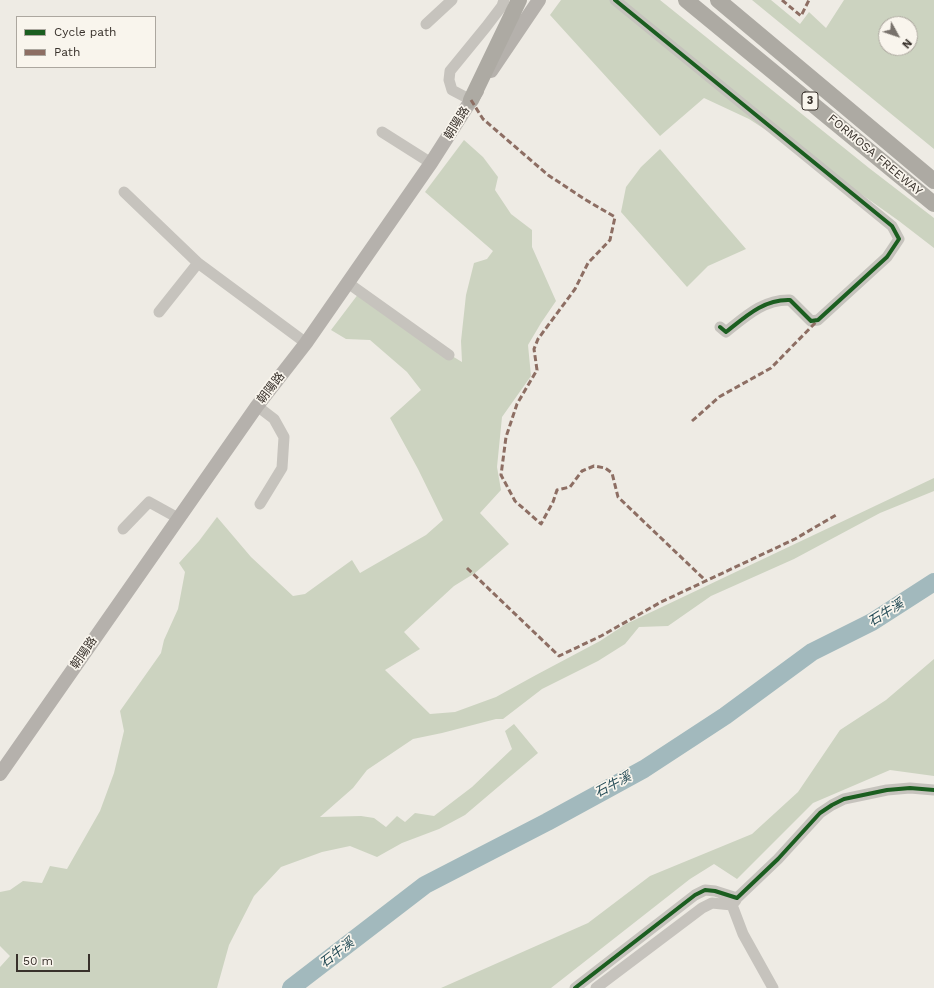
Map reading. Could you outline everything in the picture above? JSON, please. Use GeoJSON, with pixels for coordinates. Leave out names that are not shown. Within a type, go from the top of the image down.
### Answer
{"type":"FeatureCollection","features":[{"type":"Feature","properties":{"kind":"highway"},"geometry":{"type":"LineString","coordinates":[[471,100],[519,0]]}},
{"type":"Feature","properties":{"kind":"highway","name":"FORMOSA FREEWAY"},"geometry":{"type":"LineString","coordinates":[[686,0],[934,204]]}},
{"type":"Feature","properties":{"kind":"highway","name":"FORMOSA FREEWAY"},"geometry":{"type":"LineString","coordinates":[[718,0],[934,181]]}},
{"type":"Feature","properties":{"kind":"main road","name":"朝陽路"},"geometry":{"type":"LineString","coordinates":[[0,774],[257,406],[306,342],[348,283],[431,163],[471,100],[539,0]]}},
{"type":"Feature","properties":{"kind":"street"},"geometry":{"type":"LineString","coordinates":[[426,24],[452,0]]}},
{"type":"Feature","properties":{"kind":"street"},"geometry":{"type":"LineString","coordinates":[[471,100],[452,90],[449,80],[450,71],[502,6],[504,0]]}},
{"type":"Feature","properties":{"kind":"street"},"geometry":{"type":"LineString","coordinates":[[615,0],[892,226],[899,239],[887,257],[818,320],[812,321],[790,300],[779,300],[756,308],[726,332],[720,328]]}},
{"type":"Feature","properties":{"kind":"street"},"geometry":{"type":"LineString","coordinates":[[382,132],[431,163]]}},
{"type":"Feature","properties":{"kind":"street"},"geometry":{"type":"LineString","coordinates":[[124,192],[198,263],[306,342]]}},
{"type":"Feature","properties":{"kind":"street"},"geometry":{"type":"LineString","coordinates":[[159,312],[198,263]]}},
{"type":"Feature","properties":{"kind":"street"},"geometry":{"type":"LineString","coordinates":[[348,283],[449,355]]}},
{"type":"Feature","properties":{"kind":"street"},"geometry":{"type":"LineString","coordinates":[[257,406],[274,419],[284,437],[282,468],[260,504]]}},
{"type":"Feature","properties":{"kind":"street"},"geometry":{"type":"LineString","coordinates":[[123,529],[149,502],[178,518]]}},
{"type":"Feature","properties":{"kind":"street"},"geometry":{"type":"LineString","coordinates":[[596,988],[702,908],[712,903],[734,902],[778,859],[820,813],[832,804],[844,799],[887,790],[910,788],[934,790]]}},
{"type":"Feature","properties":{"kind":"street"},"geometry":{"type":"LineString","coordinates":[[574,988],[696,895],[705,890],[715,891],[734,902],[743,934],[773,988]]}},
{"type":"Feature","properties":{"kind":"green space"},"geometry":{"type":"Polygon","coordinates":[[[561,0],[660,0],[869,168],[934,218],[934,248],[823,167],[749,119],[704,98],[660,136],[550,15],[561,0]]]}},
{"type":"Feature","properties":{"kind":"green space"},"geometry":{"type":"Polygon","coordinates":[[[752,0],[771,0],[800,24],[809,12],[826,28],[844,0],[934,0],[934,149],[752,0]]]}},
{"type":"Feature","properties":{"kind":"green space"},"geometry":{"type":"Polygon","coordinates":[[[464,140],[483,157],[498,177],[495,190],[511,214],[532,230],[532,247],[556,301],[528,345],[531,376],[502,417],[497,467],[501,490],[480,513],[509,544],[475,573],[454,586],[404,632],[420,649],[385,670],[430,714],[455,712],[496,697],[600,641],[626,624],[934,478],[934,491],[880,513],[794,559],[711,596],[668,626],[639,627],[625,644],[598,661],[542,689],[503,719],[496,719],[413,739],[367,770],[353,788],[320,817],[361,816],[374,818],[386,827],[397,816],[405,822],[415,813],[434,816],[472,787],[512,749],[505,731],[514,724],[538,753],[465,815],[439,829],[402,843],[377,857],[350,846],[322,852],[281,867],[254,896],[229,945],[217,988],[0,988],[0,967],[10,956],[0,946],[0,892],[10,890],[23,881],[42,883],[50,866],[67,869],[100,811],[114,773],[124,731],[120,711],[161,653],[164,640],[178,609],[185,572],[179,563],[199,541],[217,517],[251,557],[293,596],[305,594],[352,560],[360,573],[426,535],[443,520],[418,469],[390,418],[421,390],[407,372],[370,340],[346,339],[331,330],[359,293],[394,321],[462,362],[461,341],[466,295],[474,263],[487,259],[493,251],[425,192],[464,140]]]}},
{"type":"Feature","properties":{"kind":"green space"},"geometry":{"type":"Polygon","coordinates":[[[660,149],[746,249],[708,266],[687,287],[621,212],[626,187],[641,167],[660,149]]]}},
{"type":"Feature","properties":{"kind":"green space"},"geometry":{"type":"Polygon","coordinates":[[[934,659],[934,776],[890,770],[813,803],[737,879],[714,864],[690,879],[551,988],[441,988],[588,923],[650,876],[752,834],[798,792],[840,730],[886,700],[934,659]]]}},
{"type":"Feature","properties":{"kind":"waterway","name":"石牛溪"},"geometry":{"type":"LineString","coordinates":[[291,988],[425,885],[547,822],[644,769],[725,716],[812,652],[872,622],[934,582]]}},
{"type":"Feature","properties":{"kind":"marked path"},"geometry":{"type":"LineString","coordinates":[[782,0],[801,16],[809,0]]}},
{"type":"Feature","properties":{"kind":"marked path"},"geometry":{"type":"LineString","coordinates":[[471,100],[483,119],[548,175],[615,217],[610,240],[588,263],[575,289],[538,339],[534,349],[537,370],[517,404],[506,437],[501,475],[515,501],[541,524],[553,502],[557,490],[570,487],[582,471],[594,466],[605,468],[612,473],[618,497],[705,580]]}},
{"type":"Feature","properties":{"kind":"marked path"},"geometry":{"type":"LineString","coordinates":[[692,421],[719,397],[771,368],[818,320]]}},
{"type":"Feature","properties":{"kind":"marked path"},"geometry":{"type":"LineString","coordinates":[[467,568],[559,656],[601,636],[661,602],[795,539],[836,515]]}},
{"type":"Feature","properties":{"kind":"cycle path"},"geometry":{"type":"LineString","coordinates":[[615,0],[892,226],[899,239],[887,257],[818,320],[811,321],[790,300],[781,300],[764,305],[726,332],[720,327]]}},
{"type":"Feature","properties":{"kind":"cycle path"},"geometry":{"type":"LineString","coordinates":[[575,988],[695,895],[705,890],[715,891],[737,898],[778,859],[820,813],[832,805],[844,799],[887,790],[910,788],[934,790]]}}]}
